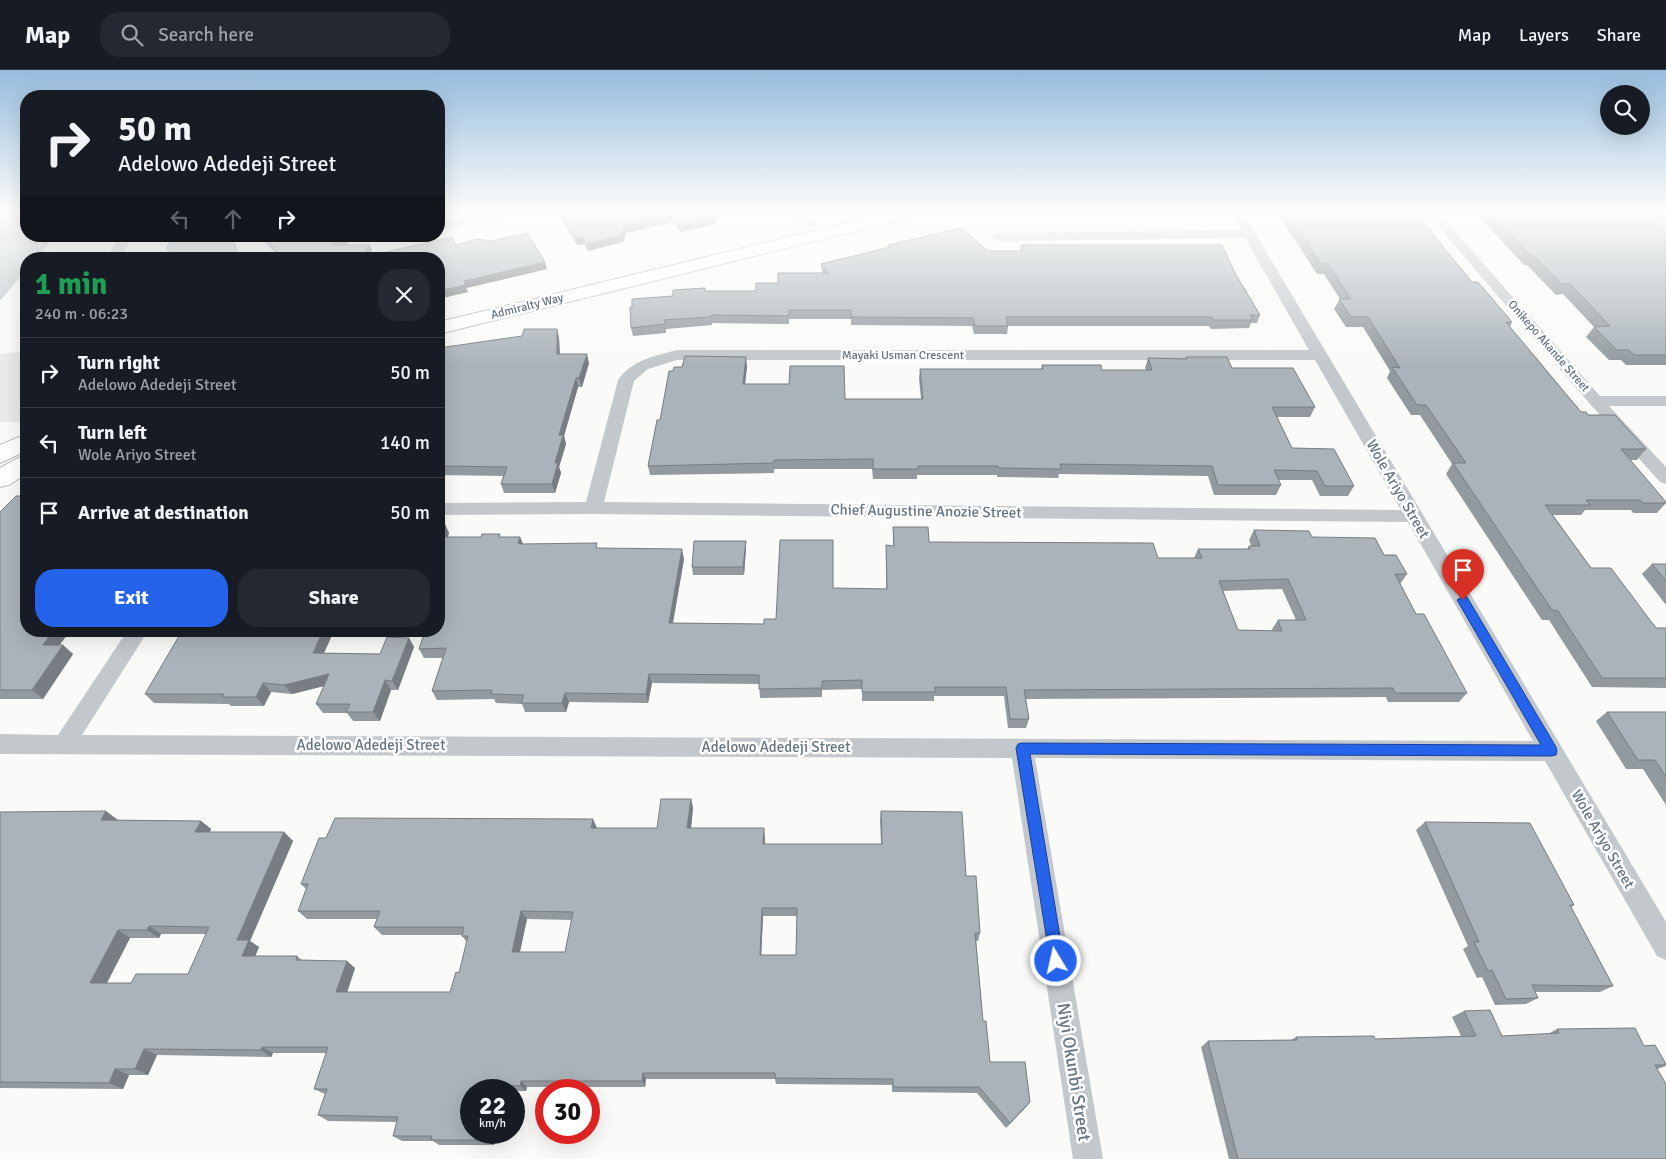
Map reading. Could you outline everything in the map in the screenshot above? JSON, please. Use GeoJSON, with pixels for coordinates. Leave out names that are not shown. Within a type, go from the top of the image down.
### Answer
{"type":"FeatureCollection","features":[{"type":"Feature","properties":{"kind":"main road","name":"Admiralty Way"},"geometry":{"type":"LineString","coordinates":[[445,311],[629,264]]}},
{"type":"Feature","properties":{"kind":"main road","name":"Admiralty Way"},"geometry":{"type":"LineString","coordinates":[[445,327],[700,264]]}},
{"type":"Feature","properties":{"kind":"main road"},"geometry":{"type":"LineString","coordinates":[[0,454],[20,444]]}},
{"type":"Feature","properties":{"kind":"main road"},"geometry":{"type":"LineString","coordinates":[[0,478],[20,467]]}},
{"type":"Feature","properties":{"kind":"street","name":"Wole Ariyo Street"},"geometry":{"type":"LineString","coordinates":[[1266,264],[1666,947]]}},
{"type":"Feature","properties":{"kind":"street","name":"Onikepo Akande Street"},"geometry":{"type":"LineString","coordinates":[[1478,264],[1596,401],[1666,478]]}},
{"type":"Feature","properties":{"kind":"street","name":"Mayaki Usman Crescent"},"geometry":{"type":"LineString","coordinates":[[593,508],[626,380],[633,370],[652,360],[677,356],[1320,355]]}},
{"type":"Feature","properties":{"kind":"street"},"geometry":{"type":"LineString","coordinates":[[1596,401],[1666,401]]}},
{"type":"Feature","properties":{"kind":"street","name":"Chief Augustine Anozie Street"},"geometry":{"type":"LineString","coordinates":[[445,509],[593,508],[1414,516]]}},
{"type":"Feature","properties":{"kind":"street"},"geometry":{"type":"LineString","coordinates":[[64,744],[134,637]]}},
{"type":"Feature","properties":{"kind":"street","name":"Adelowo Adedeji Street"},"geometry":{"type":"LineString","coordinates":[[0,744],[1551,751]]}},
{"type":"Feature","properties":{"kind":"street","name":"Niyi Okunbi Street"},"geometry":{"type":"LineString","coordinates":[[1022,748],[1088,1159]]}},
{"type":"Feature","properties":{"kind":"shaded area"},"geometry":{"type":"Polygon","coordinates":[[[0,264],[20,264],[20,277],[0,301],[0,264]]]}},
{"type":"Feature","properties":{"kind":"shaded area"},"geometry":{"type":"Polygon","coordinates":[[[20,352],[20,422],[0,422],[0,354],[20,352]]]}},
{"type":"Feature","properties":{"kind":"building"},"geometry":{"type":"Polygon","coordinates":[[[445,264],[537,264],[464,281],[465,285],[445,290],[445,264]]]}},
{"type":"Feature","properties":{"kind":"building"},"geometry":{"type":"Polygon","coordinates":[[[821,264],[1231,264],[1260,315],[1250,315],[1253,320],[1214,320],[1212,317],[1006,317],[1008,326],[975,326],[973,318],[851,317],[851,310],[789,310],[789,316],[711,315],[711,317],[664,320],[665,324],[631,328],[630,307],[632,307],[632,299],[673,296],[673,290],[705,288],[705,291],[756,291],[756,283],[778,283],[778,273],[829,273],[821,264]]]}},
{"type":"Feature","properties":{"kind":"building"},"geometry":{"type":"Polygon","coordinates":[[[1321,264],[1457,264],[1472,282],[1478,282],[1512,322],[1506,322],[1581,412],[1586,412],[1588,415],[1615,415],[1646,449],[1621,449],[1666,503],[1643,503],[1640,500],[1586,500],[1590,505],[1545,505],[1591,568],[1611,568],[1656,628],[1666,628],[1666,678],[1602,678],[1558,611],[1552,610],[1453,463],[1466,463],[1426,405],[1417,405],[1392,367],[1400,368],[1368,317],[1351,317],[1339,299],[1351,299],[1328,264],[1321,264]]]}},
{"type":"Feature","properties":{"kind":"building"},"geometry":{"type":"Polygon","coordinates":[[[1542,264],[1666,264],[1666,355],[1634,355],[1629,350],[1617,350],[1594,327],[1610,326],[1570,284],[1562,284],[1542,264]]]}},
{"type":"Feature","properties":{"kind":"building"},"geometry":{"type":"Polygon","coordinates":[[[524,329],[557,329],[557,354],[587,354],[579,378],[576,378],[559,435],[563,435],[555,463],[558,463],[552,484],[501,484],[507,467],[445,466],[445,347],[522,336],[524,329]]]}},
{"type":"Feature","properties":{"kind":"building"},"geometry":{"type":"Polygon","coordinates":[[[685,356],[746,357],[743,384],[789,384],[790,366],[844,366],[845,399],[923,399],[920,369],[1043,369],[1042,365],[1101,365],[1102,370],[1152,370],[1148,358],[1187,359],[1186,357],[1227,357],[1232,368],[1293,368],[1315,407],[1272,407],[1292,448],[1334,449],[1354,486],[1325,486],[1317,471],[1274,470],[1281,485],[1218,485],[1212,466],[1060,464],[1061,469],[999,468],[998,466],[918,466],[918,469],[873,469],[873,459],[774,460],[773,463],[648,466],[657,420],[660,420],[669,371],[673,371],[674,367],[682,367],[685,356]]]}},
{"type":"Feature","properties":{"kind":"building"},"geometry":{"type":"Polygon","coordinates":[[[16,496],[20,496],[20,637],[49,637],[43,645],[63,645],[32,690],[0,690],[0,512],[16,496]]]}},
{"type":"Feature","properties":{"kind":"building"},"geometry":{"type":"Polygon","coordinates":[[[893,527],[928,527],[929,542],[1153,543],[1158,558],[1202,558],[1198,549],[1250,549],[1249,546],[1260,546],[1254,530],[1309,531],[1312,537],[1375,538],[1384,555],[1396,555],[1407,574],[1395,574],[1416,614],[1424,614],[1467,693],[1395,693],[1393,688],[1024,690],[1029,719],[1010,719],[1006,687],[935,687],[935,692],[862,692],[862,680],[822,681],[822,688],[759,689],[759,675],[649,674],[646,694],[565,693],[562,703],[521,703],[524,695],[491,694],[492,690],[432,691],[446,648],[419,649],[423,637],[445,637],[445,537],[481,537],[482,534],[500,534],[499,537],[520,537],[518,543],[520,544],[597,543],[596,548],[682,549],[669,623],[764,624],[764,619],[776,619],[780,540],[833,540],[833,588],[887,589],[886,545],[894,546],[893,527]],[[1288,579],[1219,581],[1238,630],[1282,631],[1278,620],[1306,620],[1288,579]]]}},
{"type":"Feature","properties":{"kind":"building"},"geometry":{"type":"Polygon","coordinates":[[[694,541],[746,541],[743,567],[692,567],[694,541]]]}},
{"type":"Feature","properties":{"kind":"building"},"geometry":{"type":"Polygon","coordinates":[[[1652,564],[1666,564],[1666,581],[1652,564]]]}},
{"type":"Feature","properties":{"kind":"building"},"geometry":{"type":"Polygon","coordinates":[[[178,637],[320,637],[313,653],[380,654],[387,637],[409,638],[392,681],[385,680],[373,712],[346,712],[350,704],[316,704],[329,674],[284,685],[263,683],[256,697],[223,697],[224,694],[145,694],[178,637]]]}},
{"type":"Feature","properties":{"kind":"building"},"geometry":{"type":"Polygon","coordinates":[[[1607,712],[1666,712],[1666,777],[1655,760],[1638,760],[1607,712]]]}},
{"type":"Feature","properties":{"kind":"building"},"geometry":{"type":"Polygon","coordinates":[[[661,799],[691,799],[687,828],[764,828],[763,844],[882,844],[881,811],[962,812],[966,876],[976,876],[980,933],[975,933],[983,1021],[986,1021],[990,1062],[1025,1062],[1030,1102],[1010,1123],[979,1087],[893,1087],[893,1079],[775,1078],[775,1073],[643,1073],[642,1081],[600,1081],[600,1079],[535,1079],[535,1081],[525,1081],[525,1079],[460,1079],[460,1140],[431,1140],[432,1136],[393,1136],[398,1117],[318,1115],[327,1089],[314,1089],[328,1047],[262,1047],[261,1050],[144,1049],[135,1069],[115,1069],[109,1083],[0,1082],[0,812],[106,811],[101,820],[201,821],[195,832],[284,832],[237,940],[249,940],[242,956],[297,956],[296,960],[347,961],[336,992],[450,992],[456,972],[459,973],[468,936],[462,936],[464,927],[374,927],[380,911],[298,911],[308,884],[301,884],[319,838],[326,838],[335,818],[593,819],[591,828],[657,828],[661,799]],[[762,908],[760,955],[796,955],[797,908],[762,908]],[[521,911],[512,952],[565,952],[573,912],[521,911]],[[149,926],[147,930],[118,930],[90,983],[131,983],[136,974],[188,974],[209,927],[149,926]]]}},
{"type":"Feature","properties":{"kind":"building"},"geometry":{"type":"Polygon","coordinates":[[[1425,822],[1530,823],[1574,905],[1570,905],[1613,986],[1532,985],[1538,998],[1506,999],[1492,970],[1488,971],[1474,942],[1479,942],[1425,822]]]}},
{"type":"Feature","properties":{"kind":"building"},"geometry":{"type":"Polygon","coordinates":[[[1490,1010],[1502,1036],[1559,1033],[1557,1029],[1635,1028],[1644,1046],[1655,1045],[1666,1064],[1655,1065],[1666,1084],[1666,1159],[1238,1159],[1208,1041],[1297,1040],[1296,1037],[1374,1036],[1375,1039],[1476,1036],[1464,1011],[1490,1010]]]}},
{"type":"Feature","properties":{"kind":"route"},"geometry":{"type":"LineString","coordinates":[[1056,961],[1022,748],[1551,751],[1463,600]]}}]}
